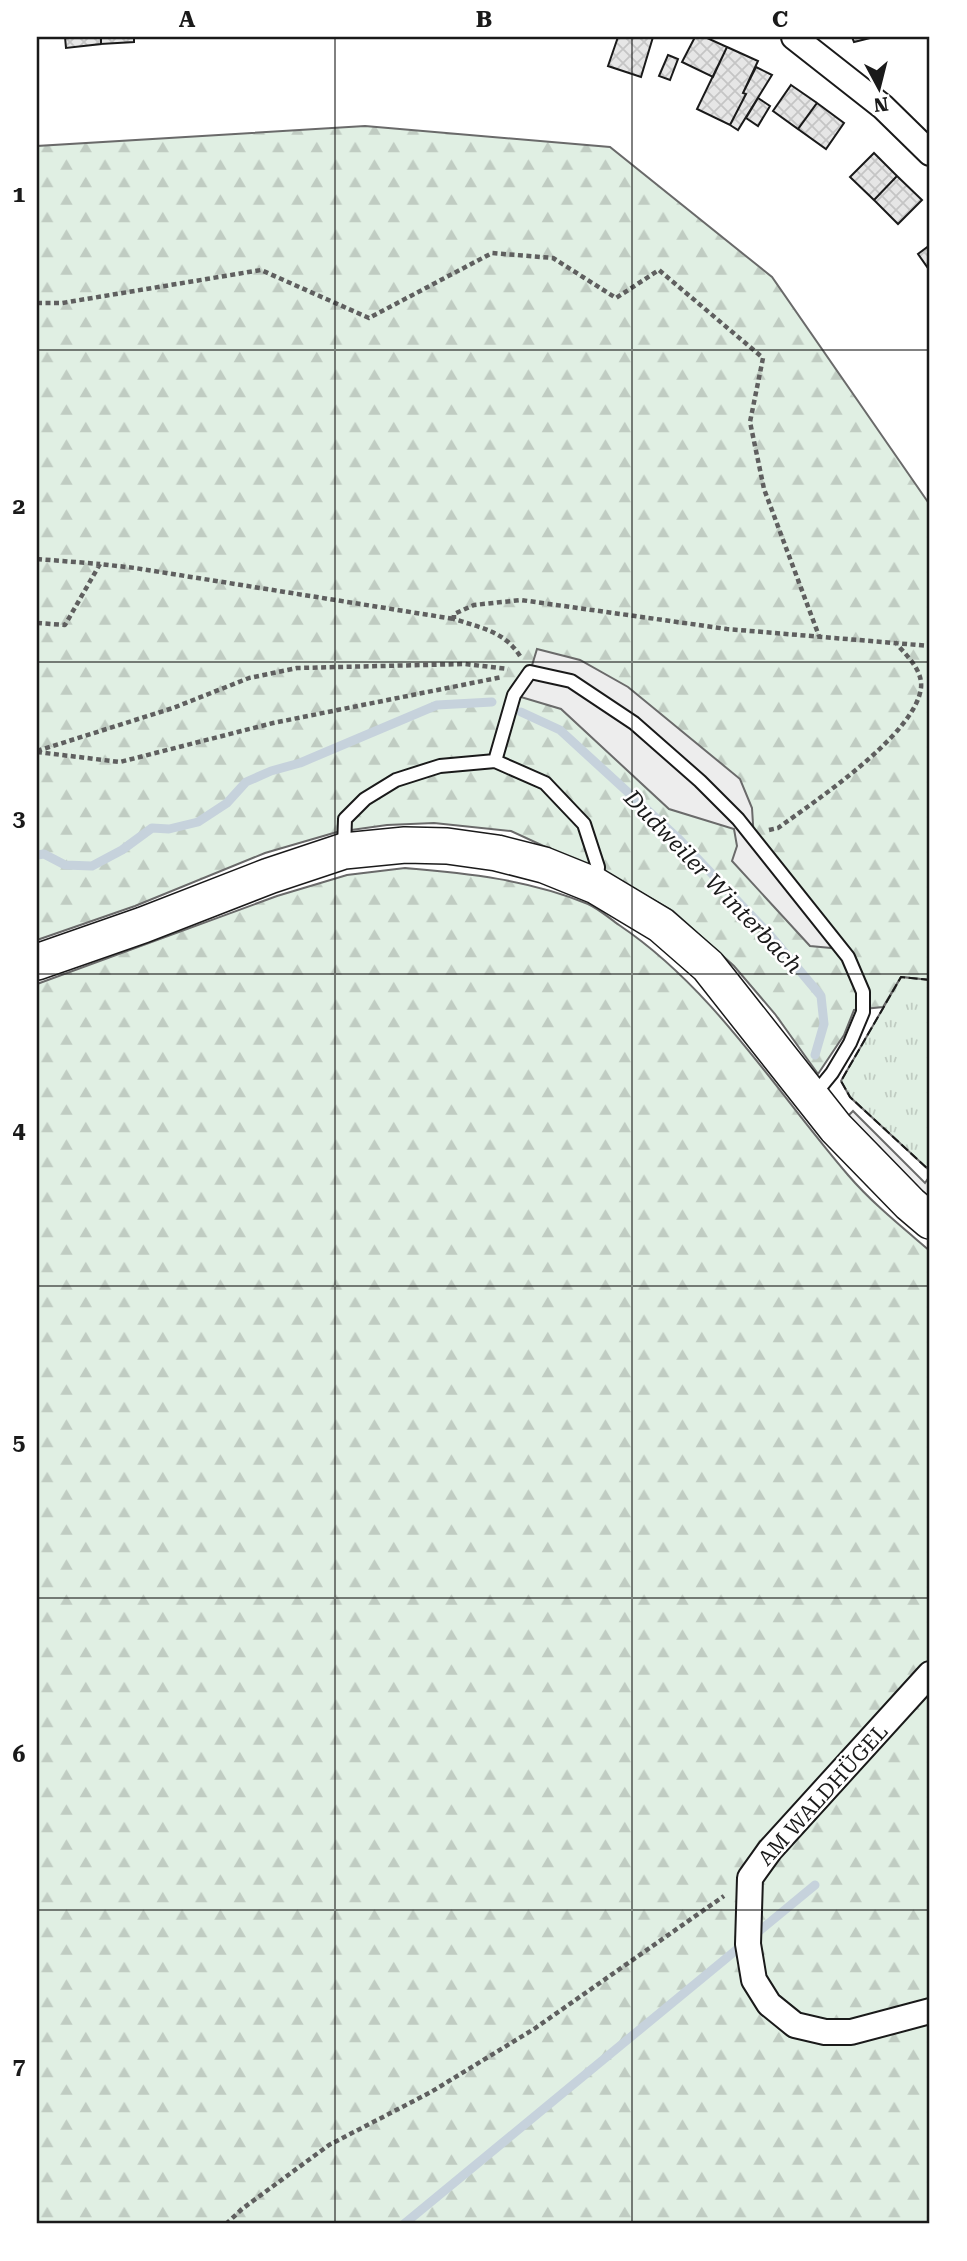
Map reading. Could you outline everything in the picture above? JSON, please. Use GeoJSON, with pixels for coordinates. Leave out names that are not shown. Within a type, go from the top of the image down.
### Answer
{"type":"FeatureCollection","features":[{"type":"Feature","properties":{"kind":"main road"},"geometry":{"type":"LineString","coordinates":[[37,962],[344,851],[405,845],[447,846],[497,853],[544,865],[596,886],[661,925],[708,966],[836,1128],[930,1221]]}},
{"type":"Feature","properties":{"kind":"street"},"geometry":{"type":"LineString","coordinates":[[794,37],[883,107],[930,153]]}},
{"type":"Feature","properties":{"kind":"street","name":"AM WALDHÜGEL"},"geometry":{"type":"LineString","coordinates":[[930,1674],[770,1850],[750,1878],[748,1944],[754,1980],[769,2004],[794,2025],[825,2032],[851,2032],[930,2011]]}},
{"type":"Feature","properties":{"kind":"lane"},"geometry":{"type":"LineString","coordinates":[[495,761],[514,695],[530,671],[571,681],[634,723],[700,781],[738,819],[848,957],[863,992],[863,1012],[858,1028],[832,1073],[812,1098]]}},
{"type":"Feature","properties":{"kind":"lane"},"geometry":{"type":"LineString","coordinates":[[344,851],[345,819],[365,799],[396,780],[440,766],[495,761],[545,783],[584,824],[598,867],[596,886]]}},
{"type":"Feature","properties":{"kind":"path"},"geometry":{"type":"LineString","coordinates":[[37,303],[62,303],[261,270],[369,318],[492,253],[553,258],[616,298],[659,270],[762,358],[750,422],[764,489],[819,636]]}},
{"type":"Feature","properties":{"kind":"path"},"geometry":{"type":"LineString","coordinates":[[37,559],[135,568],[454,619],[503,636],[512,643],[530,671]]}},
{"type":"Feature","properties":{"kind":"path"},"geometry":{"type":"LineString","coordinates":[[37,623],[65,625],[100,564]]}},
{"type":"Feature","properties":{"kind":"path"},"geometry":{"type":"LineString","coordinates":[[454,619],[454,614],[474,605],[522,600],[727,629],[930,646]]}},
{"type":"Feature","properties":{"kind":"path"},"geometry":{"type":"LineString","coordinates":[[752,836],[778,828],[846,779],[906,721],[921,687],[916,668],[895,642]]}},
{"type":"Feature","properties":{"kind":"path"},"geometry":{"type":"LineString","coordinates":[[37,751],[173,708],[249,678],[297,668],[465,664],[530,671]]}},
{"type":"Feature","properties":{"kind":"path"},"geometry":{"type":"LineString","coordinates":[[37,751],[120,762],[273,723],[530,671]]}},
{"type":"Feature","properties":{"kind":"path"},"geometry":{"type":"LineString","coordinates":[[226,2224],[242,2209],[329,2145],[431,2092],[534,2029],[750,1878]]}},
{"type":"Feature","properties":{"kind":"green space"},"geometry":{"type":"Polygon","coordinates":[[[365,126],[610,147],[772,277],[930,505],[930,980],[901,977],[883,1007],[854,1010],[844,1035],[818,1074],[775,1014],[734,966],[673,911],[624,883],[511,831],[434,823],[387,825],[337,832],[265,853],[135,906],[37,940],[37,146],[365,126]]]}},
{"type":"Feature","properties":{"kind":"green space"},"geometry":{"type":"Polygon","coordinates":[[[405,868],[521,883],[588,904],[604,914],[653,950],[714,1009],[857,1185],[930,1251],[930,2224],[37,2224],[37,984],[277,896],[347,875],[405,868]]]}},
{"type":"Feature","properties":{"kind":"green space"},"geometry":{"type":"Polygon","coordinates":[[[901,977],[930,980],[930,1171],[850,1097],[841,1081],[901,977]]]}},
{"type":"Feature","properties":{"kind":"shaded area"},"geometry":{"type":"Polygon","coordinates":[[[537,649],[580,660],[628,687],[740,779],[752,808],[754,840],[842,949],[810,946],[732,861],[737,846],[734,829],[669,809],[561,709],[514,695],[530,672],[537,649]]]}},
{"type":"Feature","properties":{"kind":"shaded area"},"geometry":{"type":"Polygon","coordinates":[[[853,1111],[925,1183],[927,1180],[930,1183],[930,1221],[836,1128],[853,1111]]]}},
{"type":"Feature","properties":{"kind":"building"},"geometry":{"type":"Polygon","coordinates":[[[65,37],[101,37],[101,44],[66,48],[65,37]]]}},
{"type":"Feature","properties":{"kind":"building"},"geometry":{"type":"Polygon","coordinates":[[[101,37],[134,37],[134,42],[101,44],[101,37]]]}},
{"type":"Feature","properties":{"kind":"building"},"geometry":{"type":"Polygon","coordinates":[[[618,37],[653,37],[641,77],[608,66],[618,37]]]}},
{"type":"Feature","properties":{"kind":"building"},"geometry":{"type":"Polygon","coordinates":[[[695,37],[705,37],[727,47],[713,77],[682,62],[695,37]]]}},
{"type":"Feature","properties":{"kind":"building"},"geometry":{"type":"Polygon","coordinates":[[[852,37],[874,37],[854,42],[852,37]]]}},
{"type":"Feature","properties":{"kind":"building"},"geometry":{"type":"Polygon","coordinates":[[[727,47],[758,61],[743,93],[746,94],[730,125],[697,109],[727,47]]]}},
{"type":"Feature","properties":{"kind":"building"},"geometry":{"type":"Polygon","coordinates":[[[668,55],[678,59],[670,80],[659,76],[668,55]]]}},
{"type":"Feature","properties":{"kind":"building"},"geometry":{"type":"Polygon","coordinates":[[[756,67],[772,75],[738,130],[730,125],[756,67]]]}},
{"type":"Feature","properties":{"kind":"building"},"geometry":{"type":"Polygon","coordinates":[[[791,85],[817,103],[798,129],[773,111],[791,85]]]}},
{"type":"Feature","properties":{"kind":"building"},"geometry":{"type":"Polygon","coordinates":[[[758,98],[770,106],[758,126],[746,118],[758,98]]]}},
{"type":"Feature","properties":{"kind":"building"},"geometry":{"type":"Polygon","coordinates":[[[817,103],[844,123],[826,149],[798,129],[817,103]]]}},
{"type":"Feature","properties":{"kind":"building"},"geometry":{"type":"Polygon","coordinates":[[[874,153],[897,176],[874,200],[850,177],[874,153]]]}},
{"type":"Feature","properties":{"kind":"building"},"geometry":{"type":"Polygon","coordinates":[[[897,176],[922,200],[898,224],[874,200],[897,176]]]}},
{"type":"Feature","properties":{"kind":"building"},"geometry":{"type":"Polygon","coordinates":[[[930,245],[930,271],[918,254],[930,245]]]}},
{"type":"Feature","properties":{"kind":"waterway","name":"Dudweiler Winterbach"},"geometry":{"type":"LineString","coordinates":[[37,855],[44,854],[65,865],[92,866],[122,850],[152,828],[169,829],[198,822],[227,803],[246,782],[271,771],[300,763],[437,705],[492,702]]}},
{"type":"Feature","properties":{"kind":"waterway","name":"Dudweiler Winterbach"},"geometry":{"type":"LineString","coordinates":[[521,712],[560,730],[679,839],[769,934],[821,996],[824,1024],[815,1055]]}},
{"type":"Feature","properties":{"kind":"waterway"},"geometry":{"type":"LineString","coordinates":[[404,2224],[815,1885]]}},
{"type":"Feature","properties":{"kind":"fence"},"geometry":{"type":"LineString","coordinates":[[930,980],[901,977],[841,1081],[850,1097],[930,1171]]}}]}
